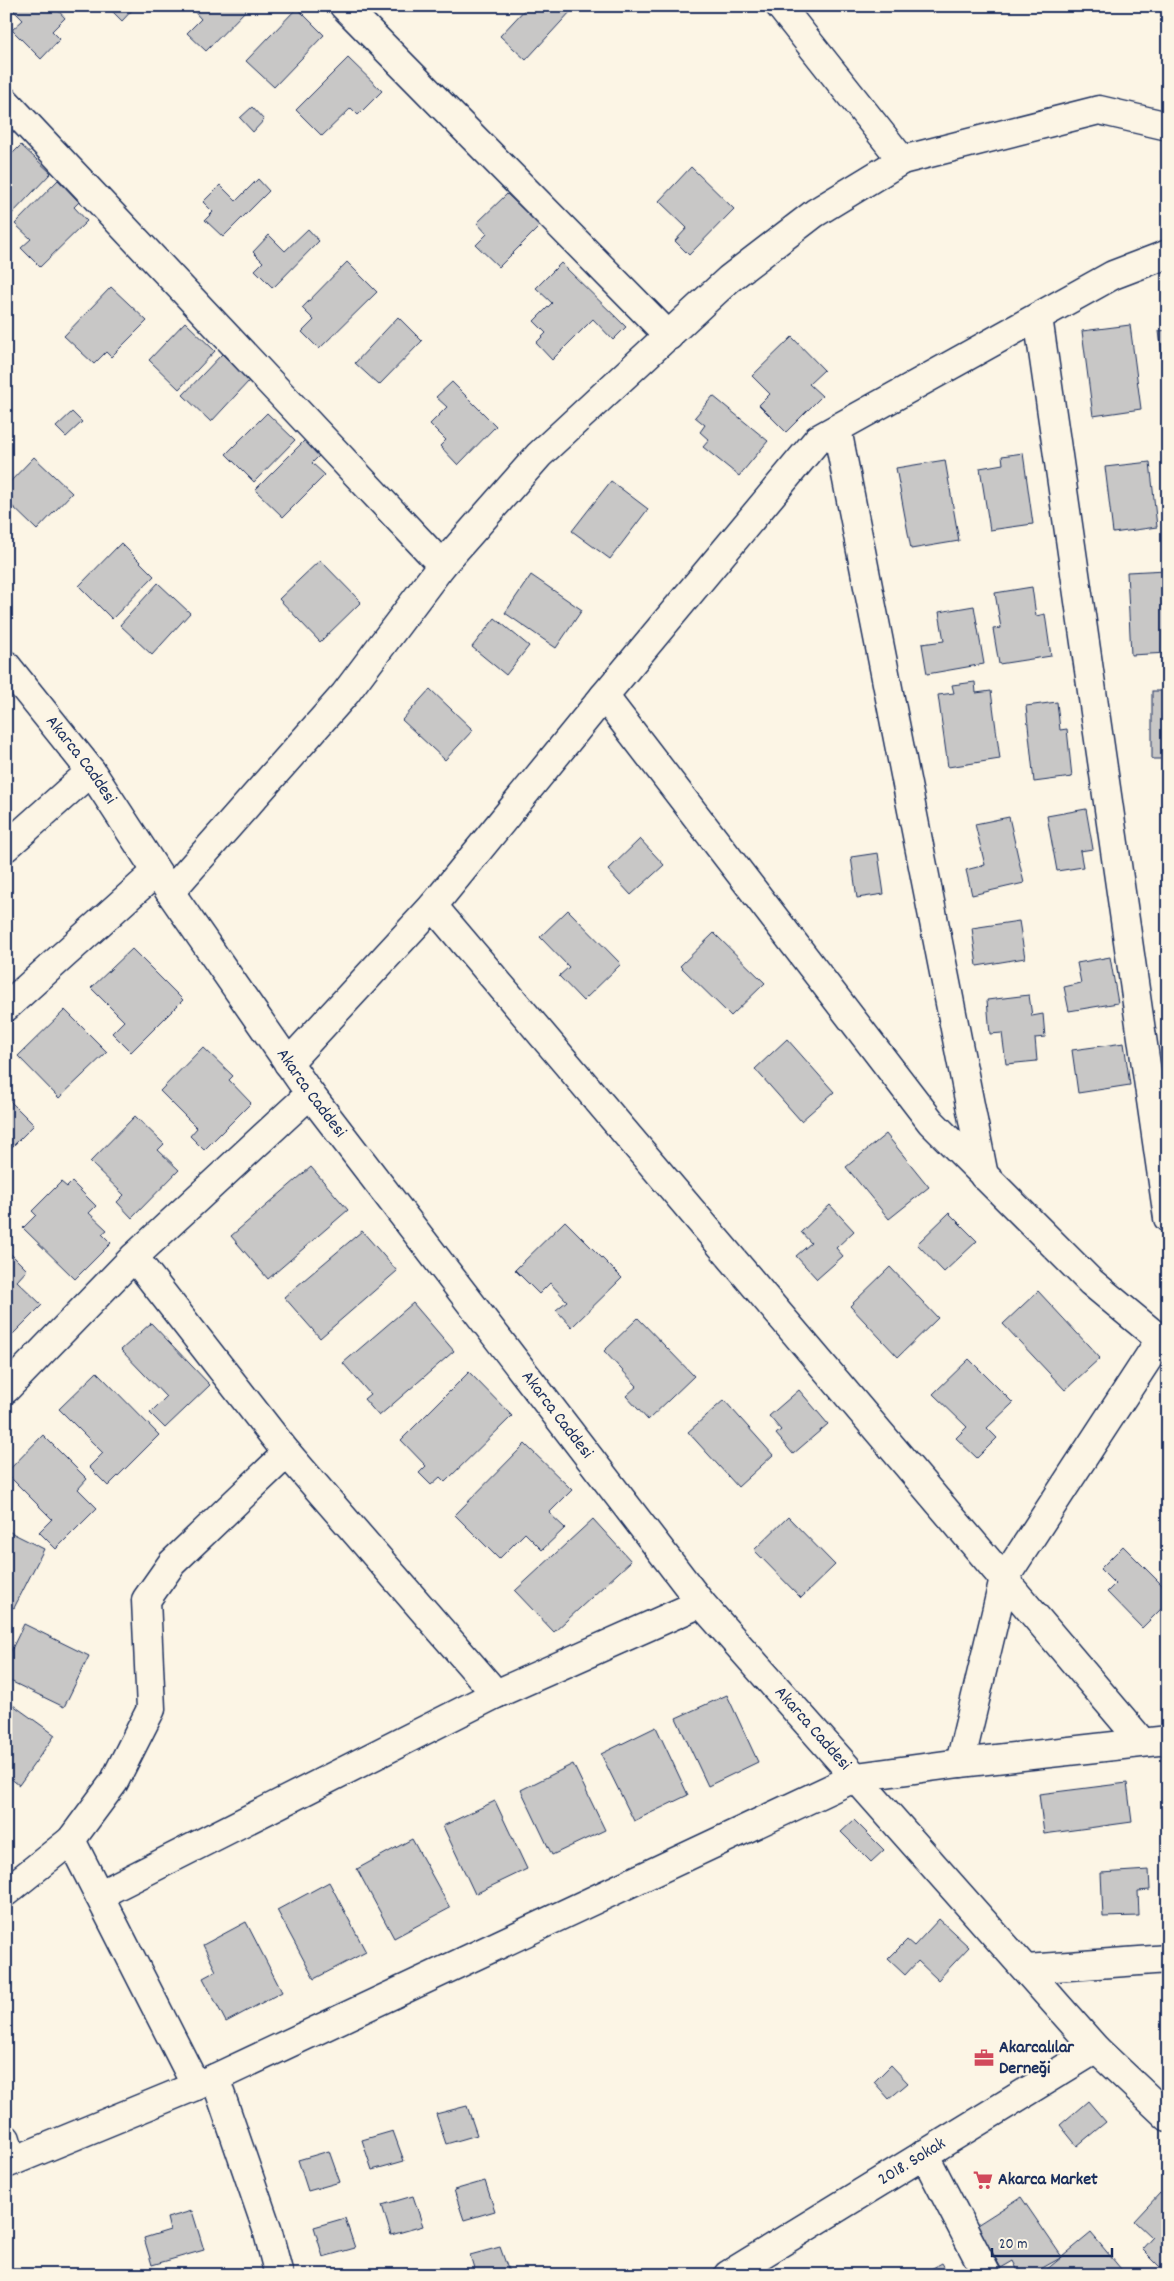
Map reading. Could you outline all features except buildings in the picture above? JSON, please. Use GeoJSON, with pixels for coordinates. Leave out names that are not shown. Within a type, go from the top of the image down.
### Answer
{"type":"FeatureCollection","features":[{"type":"Feature","properties":{"kind":"street"},"geometry":{"type":"LineString","coordinates":[[344,6],[670,336]]}},
{"type":"Feature","properties":{"kind":"street"},"geometry":{"type":"LineString","coordinates":[[780,6],[902,160]]}},
{"type":"Feature","properties":{"kind":"street"},"geometry":{"type":"LineString","coordinates":[[6,102],[442,565]]}},
{"type":"Feature","properties":{"kind":"street"},"geometry":{"type":"LineString","coordinates":[[6,1007],[163,882],[345,694],[442,565],[539,455],[670,336],[729,279],[808,219],[902,160],[1099,110],[1168,126]]}},
{"type":"Feature","properties":{"kind":"street"},"geometry":{"type":"LineString","coordinates":[[288,1063],[433,906],[604,696],[818,439],[1113,275],[1168,254]]}},
{"type":"Feature","properties":{"kind":"street"},"geometry":{"type":"LineString","coordinates":[[1038,318],[1168,1218]]}},
{"type":"Feature","properties":{"kind":"street"},"geometry":{"type":"LineString","coordinates":[[837,429],[984,1176]]}},
{"type":"Feature","properties":{"kind":"street","name":"Akarca Caddesi"},"geometry":{"type":"LineString","coordinates":[[6,665],[91,771],[163,882],[310,1094],[701,1603],[1096,2049],[1168,2117]]}},
{"type":"Feature","properties":{"kind":"street"},"geometry":{"type":"LineString","coordinates":[[604,696],[931,1122],[1091,1282],[1164,1343],[1004,1579],[960,1763]]}},
{"type":"Feature","properties":{"kind":"street"},"geometry":{"type":"LineString","coordinates":[[6,847],[91,771]]}},
{"type":"Feature","properties":{"kind":"street"},"geometry":{"type":"LineString","coordinates":[[433,906],[1004,1579],[1155,1741]]}},
{"type":"Feature","properties":{"kind":"street"},"geometry":{"type":"LineString","coordinates":[[6,1389],[134,1257],[310,1094]]}},
{"type":"Feature","properties":{"kind":"street"},"geometry":{"type":"LineString","coordinates":[[134,1257],[287,1453],[496,1694]]}},
{"type":"Feature","properties":{"kind":"street"},"geometry":{"type":"LineString","coordinates":[[6,1892],[71,1840],[114,1782],[151,1709],[146,1600],[172,1563],[287,1453]]}},
{"type":"Feature","properties":{"kind":"street"},"geometry":{"type":"LineString","coordinates":[[99,1895],[496,1694],[701,1603]]}},
{"type":"Feature","properties":{"kind":"street"},"geometry":{"type":"LineString","coordinates":[[8,2155],[205,2082],[856,1777],[1155,1741]]}},
{"type":"Feature","properties":{"kind":"street"},"geometry":{"type":"LineString","coordinates":[[71,1840],[99,1895],[205,2082],[267,2229],[279,2275]]}},
{"type":"Feature","properties":{"kind":"street"},"geometry":{"type":"LineString","coordinates":[[1026,1969],[1168,1958]]}},
{"type":"Feature","properties":{"kind":"street","name":"2018. Sokak"},"geometry":{"type":"LineString","coordinates":[[730,2274],[1096,2049]]}},
{"type":"Feature","properties":{"kind":"street"},"geometry":{"type":"LineString","coordinates":[[924,2154],[987,2275]]}},
{"type":"Feature","properties":{"kind":"place","name":"Akarcalılar Derneği"},"geometry":{"type":"Point","coordinates":[984,2058]}},
{"type":"Feature","properties":{"kind":"place","name":"Akarca Market"},"geometry":{"type":"Point","coordinates":[983,2180]}}]}
